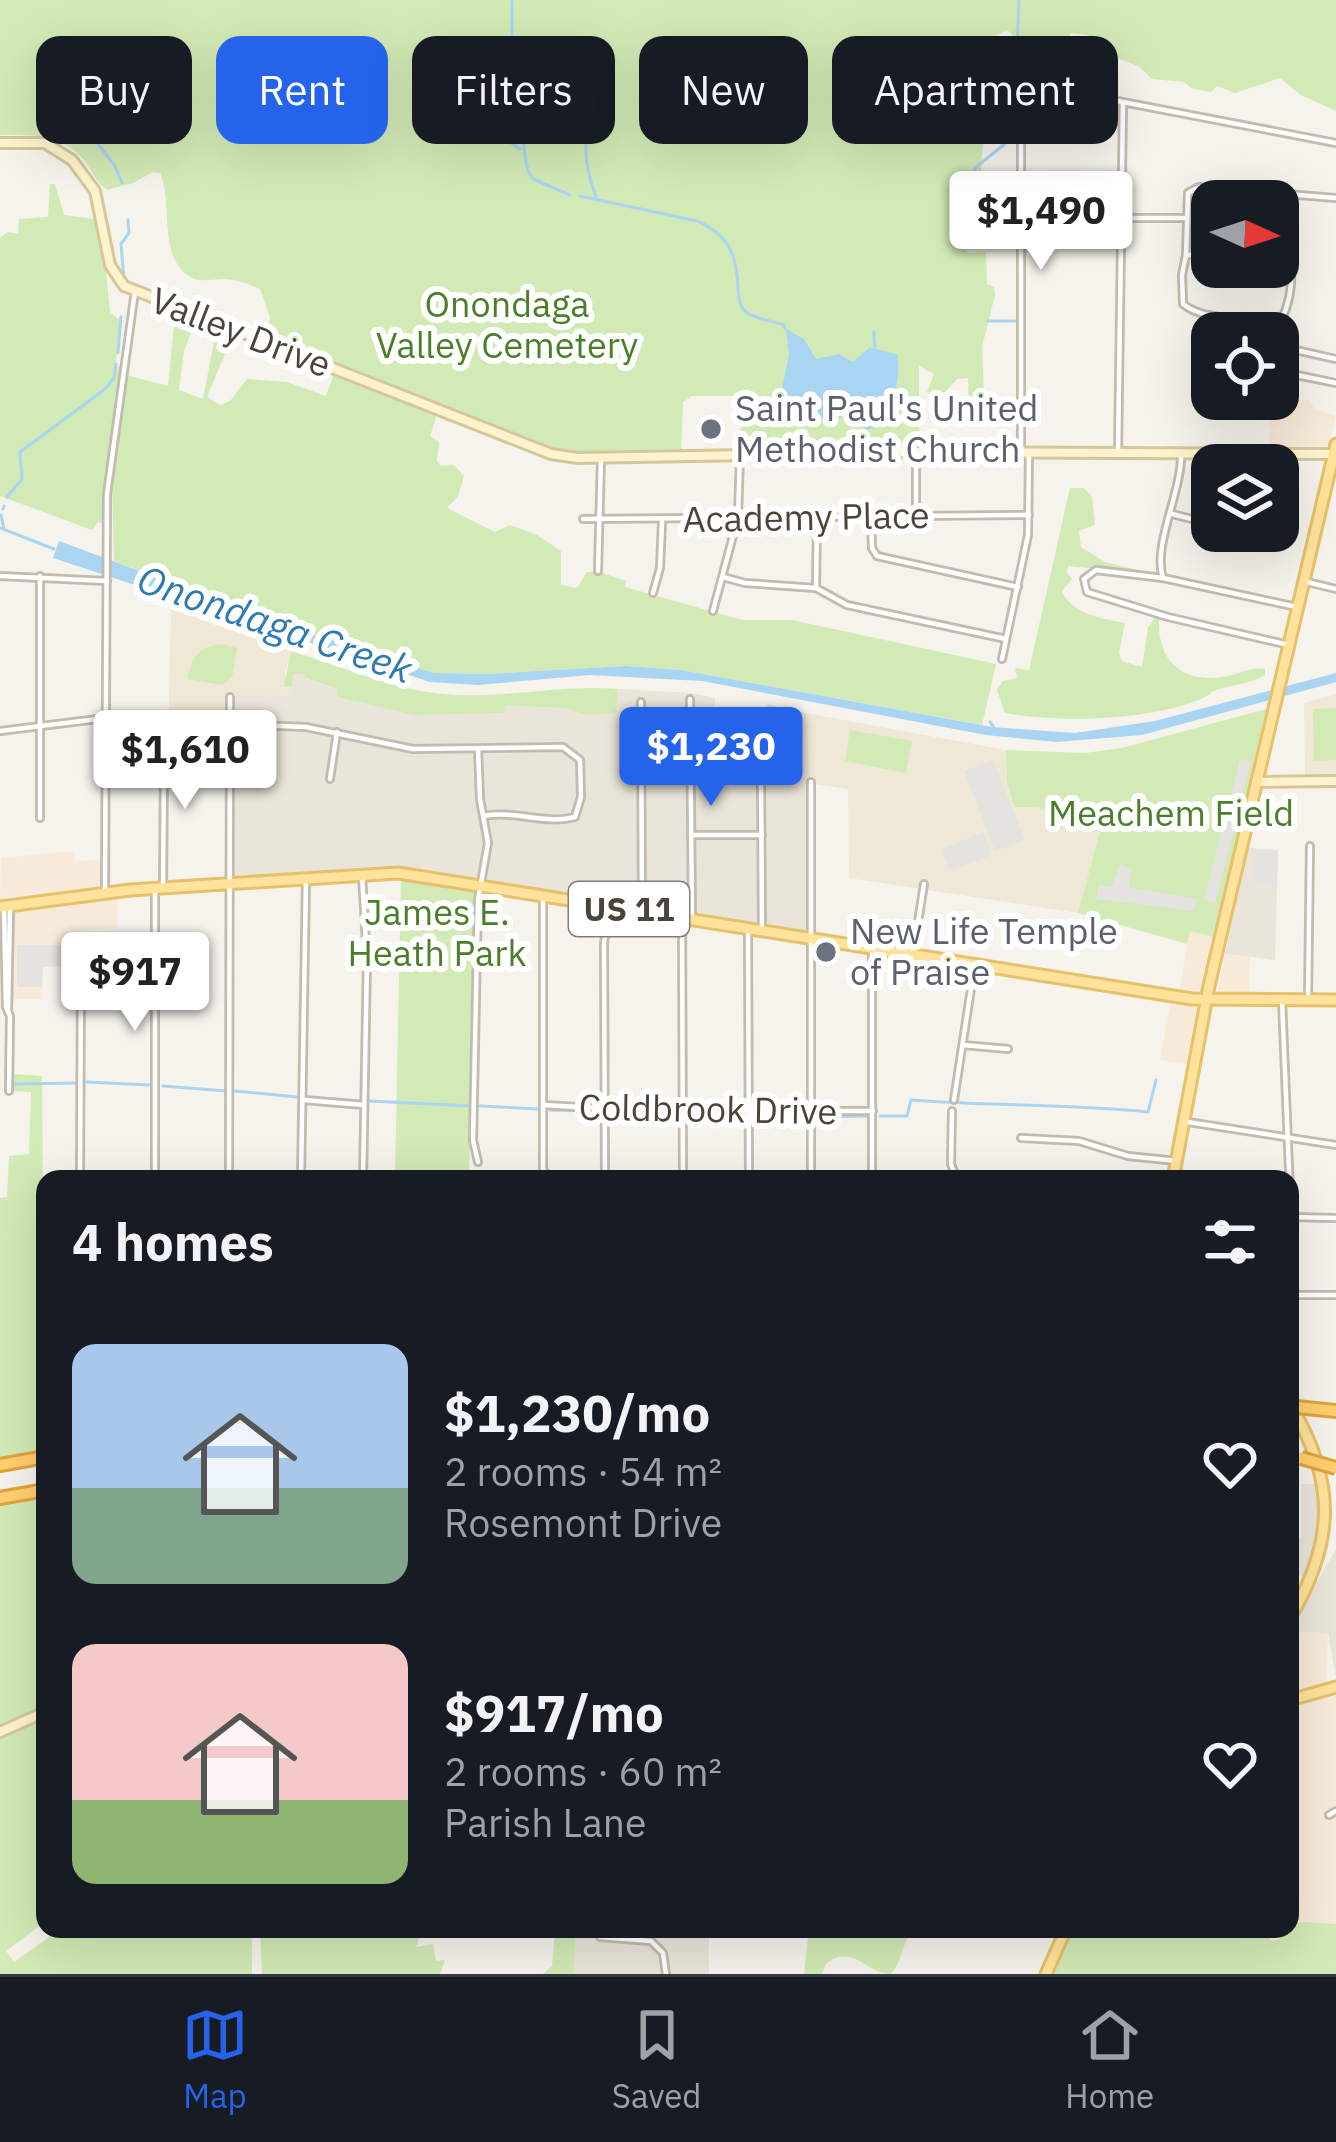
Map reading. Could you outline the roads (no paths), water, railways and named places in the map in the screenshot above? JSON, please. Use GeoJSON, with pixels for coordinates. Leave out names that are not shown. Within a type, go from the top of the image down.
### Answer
{"type":"FeatureCollection","features":[{"type":"Feature","properties":{"kind":"highway"},"geometry":{"type":"LineString","coordinates":[[1299,1407],[1336,1411]]}},
{"type":"Feature","properties":{"kind":"highway"},"geometry":{"type":"LineString","coordinates":[[1299,1458],[1336,1468]]}},
{"type":"Feature","properties":{"kind":"highway"},"geometry":{"type":"LineString","coordinates":[[0,1465],[36,1459]]}},
{"type":"Feature","properties":{"kind":"highway"},"geometry":{"type":"LineString","coordinates":[[0,1498],[36,1492]]}},
{"type":"Feature","properties":{"kind":"main road","name":"Valley Drive"},"geometry":{"type":"LineString","coordinates":[[0,143],[45,143],[64,152],[80,168],[95,191],[110,265],[122,285],[561,456],[1335,450]]}},
{"type":"Feature","properties":{"kind":"main road"},"geometry":{"type":"LineString","coordinates":[[1175,1170],[1207,1000],[1335,450]]}},
{"type":"Feature","properties":{"kind":"main road"},"geometry":{"type":"LineString","coordinates":[[1256,782],[1336,781]]}},
{"type":"Feature","properties":{"kind":"main road","name":"US 11"},"geometry":{"type":"LineString","coordinates":[[5,907],[159,888],[398,873],[1207,1000],[1336,1000]]}},
{"type":"Feature","properties":{"kind":"main road"},"geometry":{"type":"LineString","coordinates":[[1299,1418],[1325,1457],[1335,1509],[1326,1562],[1299,1604]]}},
{"type":"Feature","properties":{"kind":"main road"},"geometry":{"type":"LineString","coordinates":[[1299,1697],[1336,1687]]}},
{"type":"Feature","properties":{"kind":"main road"},"geometry":{"type":"LineString","coordinates":[[0,1732],[36,1716]]}},
{"type":"Feature","properties":{"kind":"main road"},"geometry":{"type":"LineString","coordinates":[[1046,1974],[1062,1938]]}},
{"type":"Feature","properties":{"kind":"street"},"geometry":{"type":"LineString","coordinates":[[1118,101],[1336,143]]}},
{"type":"Feature","properties":{"kind":"street"},"geometry":{"type":"LineString","coordinates":[[1118,453],[1123,102]]}},
{"type":"Feature","properties":{"kind":"street"},"geometry":{"type":"LineString","coordinates":[[1002,659],[1029,515],[1022,144]]}},
{"type":"Feature","properties":{"kind":"street"},"geometry":{"type":"LineString","coordinates":[[1191,191],[1181,298],[1193,312]]}},
{"type":"Feature","properties":{"kind":"street"},"geometry":{"type":"LineString","coordinates":[[1299,195],[1336,198]]}},
{"type":"Feature","properties":{"kind":"street"},"geometry":{"type":"LineString","coordinates":[[1121,218],[1186,218]]}},
{"type":"Feature","properties":{"kind":"street"},"geometry":{"type":"LineString","coordinates":[[1186,254],[1191,254]]}},
{"type":"Feature","properties":{"kind":"street"},"geometry":{"type":"LineString","coordinates":[[105,893],[106,494],[135,291]]}},
{"type":"Feature","properties":{"kind":"street"},"geometry":{"type":"LineString","coordinates":[[1299,351],[1336,359]]}},
{"type":"Feature","properties":{"kind":"street"},"geometry":{"type":"LineString","coordinates":[[1299,375],[1336,383]]}},
{"type":"Feature","properties":{"kind":"street"},"geometry":{"type":"LineString","coordinates":[[916,452],[916,516]]}},
{"type":"Feature","properties":{"kind":"street"},"geometry":{"type":"LineString","coordinates":[[1163,578],[1161,561],[1181,452]]}},
{"type":"Feature","properties":{"kind":"street"},"geometry":{"type":"LineString","coordinates":[[712,611],[738,517],[740,455]]}},
{"type":"Feature","properties":{"kind":"street"},"geometry":{"type":"LineString","coordinates":[[598,571],[601,458]]}},
{"type":"Feature","properties":{"kind":"street"},"geometry":{"type":"LineString","coordinates":[[1172,514],[1191,519]]}},
{"type":"Feature","properties":{"kind":"street","name":"Academy Place"},"geometry":{"type":"LineString","coordinates":[[583,519],[1029,515]]}},
{"type":"Feature","properties":{"kind":"street"},"geometry":{"type":"LineString","coordinates":[[871,516],[872,548],[878,556],[1018,587]]}},
{"type":"Feature","properties":{"kind":"street"},"geometry":{"type":"LineString","coordinates":[[816,588],[818,517]]}},
{"type":"Feature","properties":{"kind":"street"},"geometry":{"type":"LineString","coordinates":[[653,593],[660,568],[662,519]]}},
{"type":"Feature","properties":{"kind":"street"},"geometry":{"type":"LineString","coordinates":[[1288,645],[1168,617],[1087,592],[1083,584],[1096,569],[1163,578],[1298,608]]}},
{"type":"Feature","properties":{"kind":"street"},"geometry":{"type":"LineString","coordinates":[[0,576],[107,578]]}},
{"type":"Feature","properties":{"kind":"street"},"geometry":{"type":"LineString","coordinates":[[40,576],[40,818]]}},
{"type":"Feature","properties":{"kind":"street"},"geometry":{"type":"LineString","coordinates":[[723,577],[816,588],[847,605],[1006,639]]}},
{"type":"Feature","properties":{"kind":"street"},"geometry":{"type":"LineString","coordinates":[[1305,581],[1336,589]]}},
{"type":"Feature","properties":{"kind":"street"},"geometry":{"type":"LineString","coordinates":[[229,1170],[230,697]]}},
{"type":"Feature","properties":{"kind":"street"},"geometry":{"type":"LineString","coordinates":[[683,1170],[690,699]]}},
{"type":"Feature","properties":{"kind":"street"},"geometry":{"type":"LineString","coordinates":[[641,702],[642,911]]}},
{"type":"Feature","properties":{"kind":"street"},"geometry":{"type":"LineString","coordinates":[[0,731],[106,718]]}},
{"type":"Feature","properties":{"kind":"street"},"geometry":{"type":"LineString","coordinates":[[230,724],[306,727],[413,749],[563,747],[577,757],[583,772],[574,818],[512,813],[484,816]]}},
{"type":"Feature","properties":{"kind":"street"},"geometry":{"type":"LineString","coordinates":[[330,779],[337,732]]}},
{"type":"Feature","properties":{"kind":"street"},"geometry":{"type":"LineString","coordinates":[[478,749],[488,843],[478,900],[473,1140],[478,1162]]}},
{"type":"Feature","properties":{"kind":"street"},"geometry":{"type":"LineString","coordinates":[[154,1170],[154,961],[164,764],[156,753]]}},
{"type":"Feature","properties":{"kind":"street"},"geometry":{"type":"LineString","coordinates":[[691,778],[753,777],[761,781],[762,930]]}},
{"type":"Feature","properties":{"kind":"street"},"geometry":{"type":"LineString","coordinates":[[811,1170],[812,782]]}},
{"type":"Feature","properties":{"kind":"street"},"geometry":{"type":"LineString","coordinates":[[691,835],[762,835]]}},
{"type":"Feature","properties":{"kind":"street"},"geometry":{"type":"LineString","coordinates":[[1307,1000],[1310,846]]}},
{"type":"Feature","properties":{"kind":"street"},"geometry":{"type":"LineString","coordinates":[[362,875],[367,945],[362,1170]]}},
{"type":"Feature","properties":{"kind":"street"},"geometry":{"type":"LineString","coordinates":[[301,1170],[306,879]]}},
{"type":"Feature","properties":{"kind":"street"},"geometry":{"type":"LineString","coordinates":[[913,954],[924,884]]}},
{"type":"Feature","properties":{"kind":"street"},"geometry":{"type":"LineString","coordinates":[[543,896],[544,1170]]}},
{"type":"Feature","properties":{"kind":"street"},"geometry":{"type":"LineString","coordinates":[[605,1170],[608,906]]}},
{"type":"Feature","properties":{"kind":"street"},"geometry":{"type":"LineString","coordinates":[[5,907],[9,1091]]}},
{"type":"Feature","properties":{"kind":"street"},"geometry":{"type":"LineString","coordinates":[[748,928],[749,1170]]}},
{"type":"Feature","properties":{"kind":"street"},"geometry":{"type":"LineString","coordinates":[[872,947],[872,1170]]}},
{"type":"Feature","properties":{"kind":"street"},"geometry":{"type":"LineString","coordinates":[[80,1170],[83,966],[154,961]]}},
{"type":"Feature","properties":{"kind":"street"},"geometry":{"type":"LineString","coordinates":[[954,1100],[975,963]]}},
{"type":"Feature","properties":{"kind":"street"},"geometry":{"type":"LineString","coordinates":[[1282,1000],[1289,1170]]}},
{"type":"Feature","properties":{"kind":"street"},"geometry":{"type":"LineString","coordinates":[[963,1045],[1008,1049]]}},
{"type":"Feature","properties":{"kind":"street"},"geometry":{"type":"LineString","coordinates":[[301,1100],[364,1105]]}},
{"type":"Feature","properties":{"kind":"street","name":"Coldbrook Drive"},"geometry":{"type":"LineString","coordinates":[[543,1105],[683,1112],[873,1111]]}},
{"type":"Feature","properties":{"kind":"street"},"geometry":{"type":"LineString","coordinates":[[952,1111],[953,1170]]}},
{"type":"Feature","properties":{"kind":"street"},"geometry":{"type":"LineString","coordinates":[[1184,1121],[1336,1145]]}},
{"type":"Feature","properties":{"kind":"street"},"geometry":{"type":"LineString","coordinates":[[1021,1138],[1072,1140],[1128,1156],[1177,1160]]}},
{"type":"Feature","properties":{"kind":"street"},"geometry":{"type":"LineString","coordinates":[[1299,1216],[1336,1218]]}},
{"type":"Feature","properties":{"kind":"street"},"geometry":{"type":"LineString","coordinates":[[1299,1295],[1336,1294]]}},
{"type":"Feature","properties":{"kind":"street"},"geometry":{"type":"LineString","coordinates":[[612,1938],[651,1941],[663,1953],[666,1974]]}},
{"type":"Feature","properties":{"kind":"water"},"geometry":{"type":"Polygon","coordinates":[[[786,329],[804,339],[816,359],[839,354],[853,362],[870,347],[898,355],[890,409],[877,426],[867,430],[846,416],[806,421],[790,408],[781,394],[789,355],[786,329]]]}},
{"type":"Feature","properties":{"kind":"water"},"geometry":{"type":"Polygon","coordinates":[[[59,541],[296,629],[434,673],[625,666],[681,670],[992,727],[1075,733],[1155,721],[1336,673],[1336,682],[1142,735],[1057,742],[986,735],[702,681],[590,675],[478,685],[430,682],[53,558],[59,541]]]}},
{"type":"Feature","properties":{"kind":"waterway"},"geometry":{"type":"LineString","coordinates":[[512,0],[512,36]]}},
{"type":"Feature","properties":{"kind":"waterway"},"geometry":{"type":"LineString","coordinates":[[1018,36],[1019,0]]}},
{"type":"Feature","properties":{"kind":"waterway"},"geometry":{"type":"LineString","coordinates":[[98,144],[122,183]]}},
{"type":"Feature","properties":{"kind":"waterway"},"geometry":{"type":"LineString","coordinates":[[513,144],[520,149]]}},
{"type":"Feature","properties":{"kind":"waterway"},"geometry":{"type":"LineString","coordinates":[[524,144],[533,179],[570,195]]}},
{"type":"Feature","properties":{"kind":"waterway"},"geometry":{"type":"LineString","coordinates":[[586,144],[596,196]]}},
{"type":"Feature","properties":{"kind":"waterway"},"geometry":{"type":"LineString","coordinates":[[959,216],[975,168],[1005,144]]}},
{"type":"Feature","properties":{"kind":"waterway"},"geometry":{"type":"LineString","coordinates":[[580,196],[697,221],[715,232],[733,257],[746,312],[785,329]]}},
{"type":"Feature","properties":{"kind":"waterway"},"geometry":{"type":"LineString","coordinates":[[124,280],[121,244],[129,233],[128,220]]}},
{"type":"Feature","properties":{"kind":"waterway"},"geometry":{"type":"LineString","coordinates":[[118,353],[121,317]]}},
{"type":"Feature","properties":{"kind":"waterway"},"geometry":{"type":"LineString","coordinates":[[988,321],[1015,321]]}},
{"type":"Feature","properties":{"kind":"waterway"},"geometry":{"type":"LineString","coordinates":[[874,337],[875,347]]}},
{"type":"Feature","properties":{"kind":"waterway"},"geometry":{"type":"LineString","coordinates":[[7,497],[22,479],[20,452],[105,389],[114,378],[116,364]]}},
{"type":"Feature","properties":{"kind":"waterway"},"geometry":{"type":"LineString","coordinates":[[1,515],[4,529]]}},
{"type":"Feature","properties":{"kind":"waterway","name":"Onondaga Creek"},"geometry":{"type":"LineString","coordinates":[[0,528],[54,549]]}},
{"type":"Feature","properties":{"kind":"waterway"},"geometry":{"type":"LineString","coordinates":[[990,722],[994,727]]}},
{"type":"Feature","properties":{"kind":"waterway"},"geometry":{"type":"LineString","coordinates":[[880,1116],[907,1116],[911,1100],[1148,1112],[1156,1080]]}},
{"type":"Feature","properties":{"kind":"waterway"},"geometry":{"type":"LineString","coordinates":[[87,1082],[149,1085]]}},
{"type":"Feature","properties":{"kind":"waterway"},"geometry":{"type":"LineString","coordinates":[[14,1084],[75,1083]]}},
{"type":"Feature","properties":{"kind":"waterway"},"geometry":{"type":"LineString","coordinates":[[163,1086],[226,1091]]}},
{"type":"Feature","properties":{"kind":"waterway"},"geometry":{"type":"LineString","coordinates":[[235,1091],[297,1097]]}},
{"type":"Feature","properties":{"kind":"waterway"},"geometry":{"type":"LineString","coordinates":[[307,1097],[359,1101]]}},
{"type":"Feature","properties":{"kind":"waterway"},"geometry":{"type":"LineString","coordinates":[[370,1101],[470,1106]]}},
{"type":"Feature","properties":{"kind":"waterway"},"geometry":{"type":"LineString","coordinates":[[480,1106],[538,1109]]}},
{"type":"Feature","properties":{"kind":"waterway"},"geometry":{"type":"LineString","coordinates":[[550,1110],[600,1111]]}},
{"type":"Feature","properties":{"kind":"waterway"},"geometry":{"type":"LineString","coordinates":[[611,1112],[679,1117]]}},
{"type":"Feature","properties":{"kind":"waterway"},"geometry":{"type":"LineString","coordinates":[[816,1117],[869,1116]]}},
{"type":"Feature","properties":{"kind":"waterway"},"geometry":{"type":"LineString","coordinates":[[688,1117],[745,1117]]}},
{"type":"Feature","properties":{"kind":"waterway"},"geometry":{"type":"LineString","coordinates":[[754,1117],[807,1117]]}},
{"type":"Feature","properties":{"kind":"place","name":"Saint Paul's United Methodist Church"},"geometry":{"type":"Point","coordinates":[711,429]}},
{"type":"Feature","properties":{"kind":"place","name":"New Life Temple of Praise"},"geometry":{"type":"Point","coordinates":[826,952]}},
{"type":"Feature","properties":{"kind":"park label","name":"Onondaga Valley Cemetery"},"geometry":{"type":"Point","coordinates":[507,324]}},
{"type":"Feature","properties":{"kind":"park label","name":"Meachem Field"},"geometry":{"type":"Point","coordinates":[1171,813]}},
{"type":"Feature","properties":{"kind":"park label","name":"James E. Heath Park"},"geometry":{"type":"Point","coordinates":[437,932]}}]}
